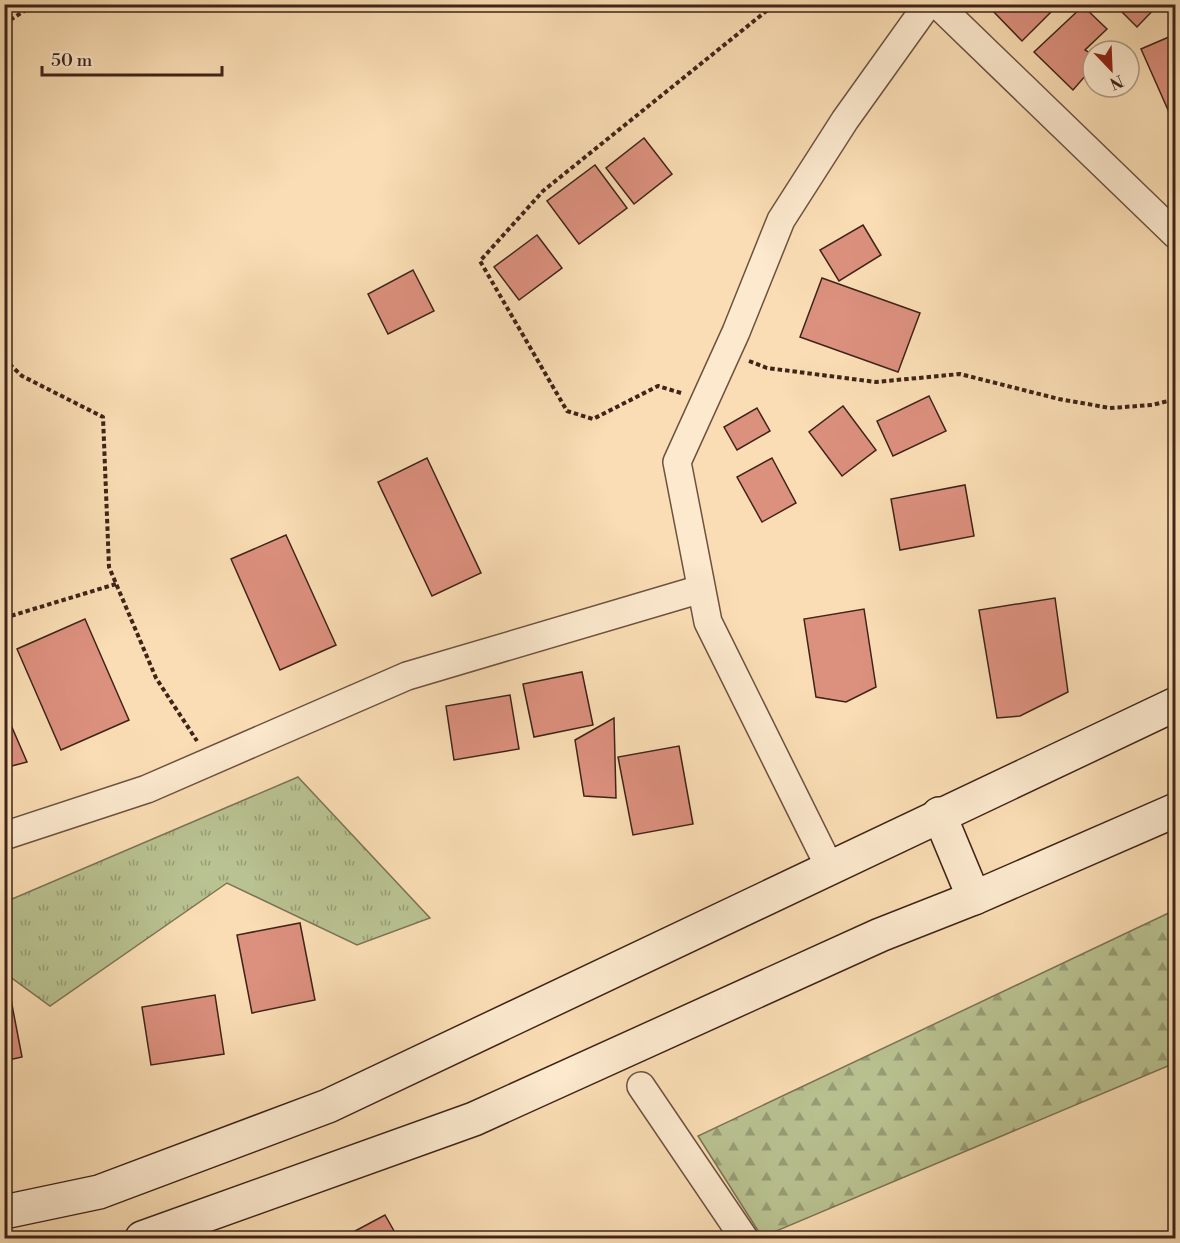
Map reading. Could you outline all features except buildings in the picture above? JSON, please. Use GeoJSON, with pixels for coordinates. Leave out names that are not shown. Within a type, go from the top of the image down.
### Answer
{"type":"FeatureCollection","features":[{"type":"Feature","properties":{"kind":"main road"},"geometry":{"type":"LineString","coordinates":[[4,1212],[99,1192],[328,1106],[939,814],[1176,704]]}},
{"type":"Feature","properties":{"kind":"main road"},"geometry":{"type":"LineString","coordinates":[[142,1239],[474,1119],[880,935],[974,898],[1176,810]]}},
{"type":"Feature","properties":{"kind":"main road"},"geometry":{"type":"LineString","coordinates":[[939,814],[974,898]]}},
{"type":"Feature","properties":{"kind":"street"},"geometry":{"type":"LineString","coordinates":[[830,868],[708,622],[676,462],[726,353],[781,220],[845,120],[928,4]]}},
{"type":"Feature","properties":{"kind":"street"},"geometry":{"type":"LineString","coordinates":[[937,4],[1176,235]]}},
{"type":"Feature","properties":{"kind":"street"},"geometry":{"type":"LineString","coordinates":[[4,836],[147,789],[407,676],[701,589]]}},
{"type":"Feature","properties":{"kind":"street"},"geometry":{"type":"LineString","coordinates":[[641,1086],[744,1239]]}},
{"type":"Feature","properties":{"kind":"path"},"geometry":{"type":"LineString","coordinates":[[4,24],[35,4]]}},
{"type":"Feature","properties":{"kind":"path"},"geometry":{"type":"LineString","coordinates":[[701,408],[677,390],[658,386],[593,419],[567,411],[480,261],[543,191],[775,4]]}},
{"type":"Feature","properties":{"kind":"path"},"geometry":{"type":"LineString","coordinates":[[726,353],[767,368],[876,382],[960,374],[1110,408],[1152,405],[1176,399]]}},
{"type":"Feature","properties":{"kind":"path"},"geometry":{"type":"LineString","coordinates":[[4,359],[22,376],[102,417],[109,567],[156,678],[211,762]]}},
{"type":"Feature","properties":{"kind":"path"},"geometry":{"type":"LineString","coordinates":[[4,618],[116,584]]}},
{"type":"Feature","properties":{"kind":"green space"},"geometry":{"type":"Polygon","coordinates":[[[298,777],[430,918],[357,945],[227,883],[50,1006],[5,973],[5,902],[298,777]]]}},
{"type":"Feature","properties":{"kind":"green space"},"geometry":{"type":"Polygon","coordinates":[[[1175,910],[1175,1063],[762,1237],[698,1136],[1175,910]]]}}]}
